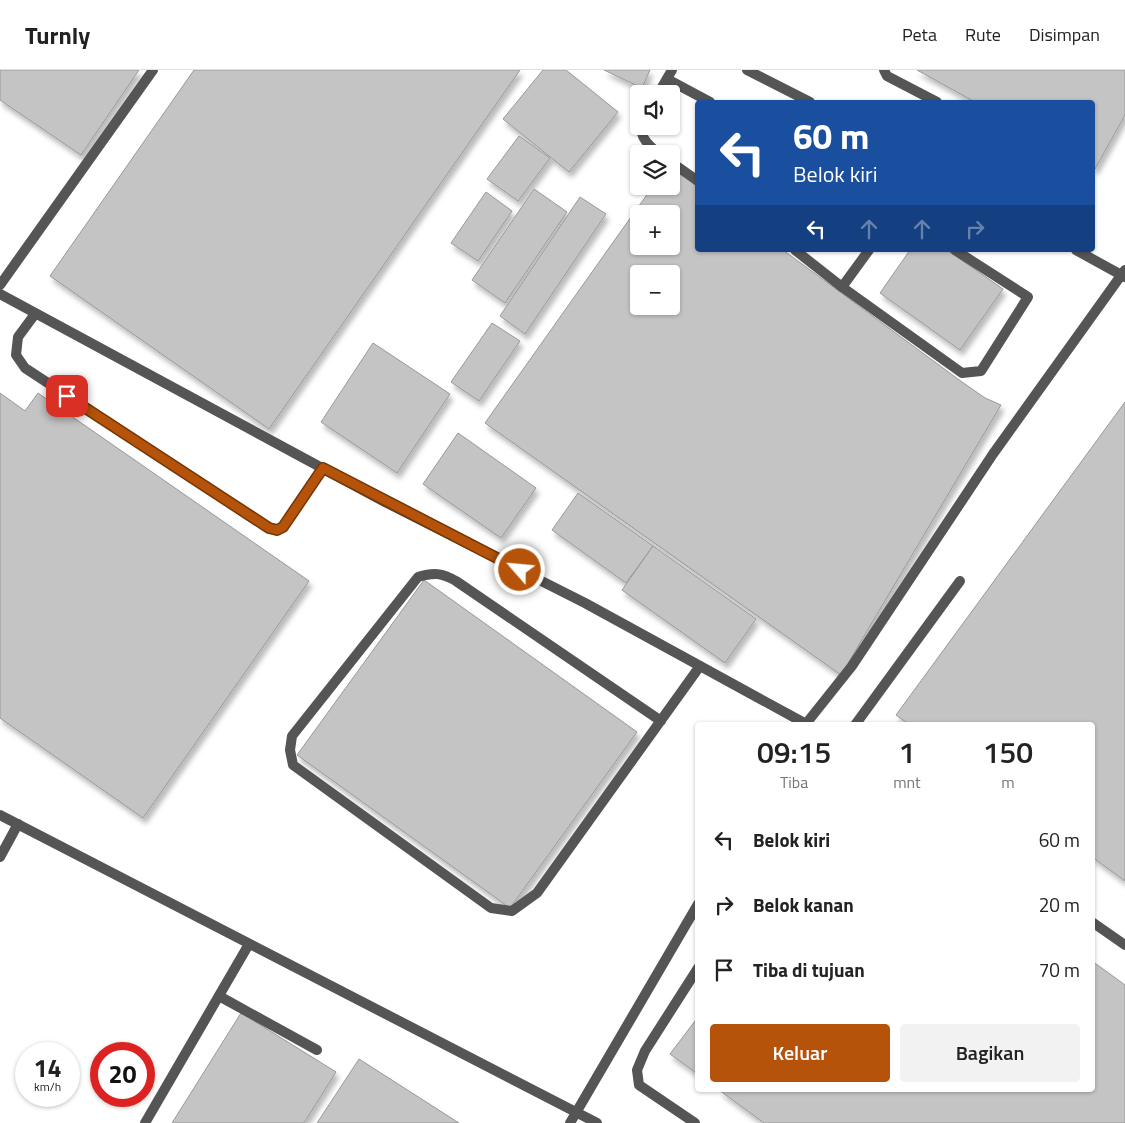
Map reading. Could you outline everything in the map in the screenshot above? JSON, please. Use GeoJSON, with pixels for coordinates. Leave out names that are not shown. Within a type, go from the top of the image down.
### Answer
{"type":"FeatureCollection","features":[{"type":"Feature","properties":{"kind":"lane"},"geometry":{"type":"LineString","coordinates":[[0,285],[153,70]]}},
{"type":"Feature","properties":{"kind":"lane"},"geometry":{"type":"LineString","coordinates":[[747,70],[806,100]]}},
{"type":"Feature","properties":{"kind":"lane"},"geometry":{"type":"LineString","coordinates":[[884,70],[887,76],[933,100]]}},
{"type":"Feature","properties":{"kind":"lane"},"geometry":{"type":"LineString","coordinates":[[663,85],[670,74],[707,100]]}},
{"type":"Feature","properties":{"kind":"lane"},"geometry":{"type":"LineString","coordinates":[[680,168],[695,179]]}},
{"type":"Feature","properties":{"kind":"lane"},"geometry":{"type":"LineString","coordinates":[[798,252],[842,287],[962,373],[981,371],[1028,297],[958,252]]}},
{"type":"Feature","properties":{"kind":"lane"},"geometry":{"type":"LineString","coordinates":[[842,287],[868,252]]}},
{"type":"Feature","properties":{"kind":"lane"},"geometry":{"type":"LineString","coordinates":[[808,722],[852,666],[993,454],[1124,274],[1080,252]]}},
{"type":"Feature","properties":{"kind":"lane"},"geometry":{"type":"LineString","coordinates":[[0,294],[323,468],[585,603],[801,722]]}},
{"type":"Feature","properties":{"kind":"lane"},"geometry":{"type":"LineString","coordinates":[[34,314],[18,337],[16,355],[26,368],[269,528],[277,530],[283,527],[323,468]]}},
{"type":"Feature","properties":{"kind":"lane"},"geometry":{"type":"LineString","coordinates":[[661,721],[456,581],[443,574],[430,573],[418,578],[292,736],[290,750],[293,765],[492,908],[512,911],[537,893],[661,721],[700,666]]}},
{"type":"Feature","properties":{"kind":"lane"},"geometry":{"type":"LineString","coordinates":[[857,722],[960,581]]}},
{"type":"Feature","properties":{"kind":"lane"},"geometry":{"type":"LineString","coordinates":[[0,815],[597,1123]]}},
{"type":"Feature","properties":{"kind":"lane"},"geometry":{"type":"LineString","coordinates":[[0,857],[18,824]]}},
{"type":"Feature","properties":{"kind":"lane"},"geometry":{"type":"LineString","coordinates":[[570,1123],[695,909]]}},
{"type":"Feature","properties":{"kind":"lane"},"geometry":{"type":"LineString","coordinates":[[1095,924],[1125,945]]}},
{"type":"Feature","properties":{"kind":"lane"},"geometry":{"type":"LineString","coordinates":[[145,1123],[249,944]]}},
{"type":"Feature","properties":{"kind":"lane"},"geometry":{"type":"LineString","coordinates":[[695,973],[645,1051],[637,1070],[639,1085],[695,1123]]}},
{"type":"Feature","properties":{"kind":"lane"},"geometry":{"type":"LineString","coordinates":[[219,996],[317,1050]]}},
{"type":"Feature","properties":{"kind":"building"},"geometry":{"type":"Polygon","coordinates":[[[0,70],[139,70],[81,155],[0,100],[0,70]]]}},
{"type":"Feature","properties":{"kind":"building"},"geometry":{"type":"Polygon","coordinates":[[[194,70],[520,70],[269,429],[50,276],[194,70]]]}},
{"type":"Feature","properties":{"kind":"building"},"geometry":{"type":"Polygon","coordinates":[[[543,70],[566,70],[618,112],[569,172],[503,119],[543,70]]]}},
{"type":"Feature","properties":{"kind":"building"},"geometry":{"type":"Polygon","coordinates":[[[604,70],[650,70],[643,85],[636,85],[604,70]]]}},
{"type":"Feature","properties":{"kind":"building"},"geometry":{"type":"Polygon","coordinates":[[[917,70],[1125,70],[1125,115],[1095,169],[1095,100],[971,100],[917,70]]]}},
{"type":"Feature","properties":{"kind":"building"},"geometry":{"type":"Polygon","coordinates":[[[519,136],[550,158],[518,201],[487,179],[519,136]]]}},
{"type":"Feature","properties":{"kind":"building"},"geometry":{"type":"Polygon","coordinates":[[[680,174],[695,185],[695,252],[786,252],[962,382],[985,398],[1001,405],[841,675],[485,423],[630,218],[630,255],[680,255],[680,205],[640,205],[647,195],[680,195],[680,174]]]}},
{"type":"Feature","properties":{"kind":"building"},"geometry":{"type":"Polygon","coordinates":[[[534,189],[567,212],[505,303],[472,280],[534,189]]]}},
{"type":"Feature","properties":{"kind":"building"},"geometry":{"type":"Polygon","coordinates":[[[486,192],[512,211],[478,261],[451,243],[486,192]]]}},
{"type":"Feature","properties":{"kind":"building"},"geometry":{"type":"Polygon","coordinates":[[[580,197],[606,214],[525,334],[500,316],[580,197]]]}},
{"type":"Feature","properties":{"kind":"building"},"geometry":{"type":"Polygon","coordinates":[[[909,252],[950,252],[1003,289],[960,350],[880,293],[909,252]]]}},
{"type":"Feature","properties":{"kind":"building"},"geometry":{"type":"Polygon","coordinates":[[[492,323],[520,341],[479,401],[451,382],[492,323]]]}},
{"type":"Feature","properties":{"kind":"building"},"geometry":{"type":"Polygon","coordinates":[[[373,343],[450,394],[397,473],[321,422],[373,343]]]}},
{"type":"Feature","properties":{"kind":"building"},"geometry":{"type":"Polygon","coordinates":[[[0,393],[25,411],[38,393],[309,581],[143,818],[0,718],[0,393]]]}},
{"type":"Feature","properties":{"kind":"building"},"geometry":{"type":"Polygon","coordinates":[[[1125,402],[1125,881],[1095,859],[1095,722],[906,722],[896,715],[1125,402]]]}},
{"type":"Feature","properties":{"kind":"building"},"geometry":{"type":"Polygon","coordinates":[[[458,433],[536,488],[501,538],[423,484],[458,433]]]}},
{"type":"Feature","properties":{"kind":"building"},"geometry":{"type":"Polygon","coordinates":[[[578,493],[653,546],[626,583],[552,530],[578,493]]]}},
{"type":"Feature","properties":{"kind":"building"},"geometry":{"type":"Polygon","coordinates":[[[653,546],[756,619],[725,663],[622,590],[653,546]]]}},
{"type":"Feature","properties":{"kind":"building"},"geometry":{"type":"Polygon","coordinates":[[[424,580],[637,732],[510,908],[297,755],[424,580]]]}},
{"type":"Feature","properties":{"kind":"building"},"geometry":{"type":"Polygon","coordinates":[[[1095,963],[1125,985],[1125,1123],[764,1123],[722,1092],[1095,1092],[1095,963]]]}},
{"type":"Feature","properties":{"kind":"building"},"geometry":{"type":"Polygon","coordinates":[[[241,1013],[336,1072],[304,1123],[172,1123],[241,1013]]]}},
{"type":"Feature","properties":{"kind":"building"},"geometry":{"type":"Polygon","coordinates":[[[695,1021],[695,1072],[670,1054],[695,1021]]]}},
{"type":"Feature","properties":{"kind":"building"},"geometry":{"type":"Polygon","coordinates":[[[359,1059],[459,1123],[317,1123],[359,1059]]]}},
{"type":"Feature","properties":{"kind":"route"},"geometry":{"type":"LineString","coordinates":[[67,396],[269,528],[277,530],[283,527],[323,468],[385,502],[520,570]]}}]}
